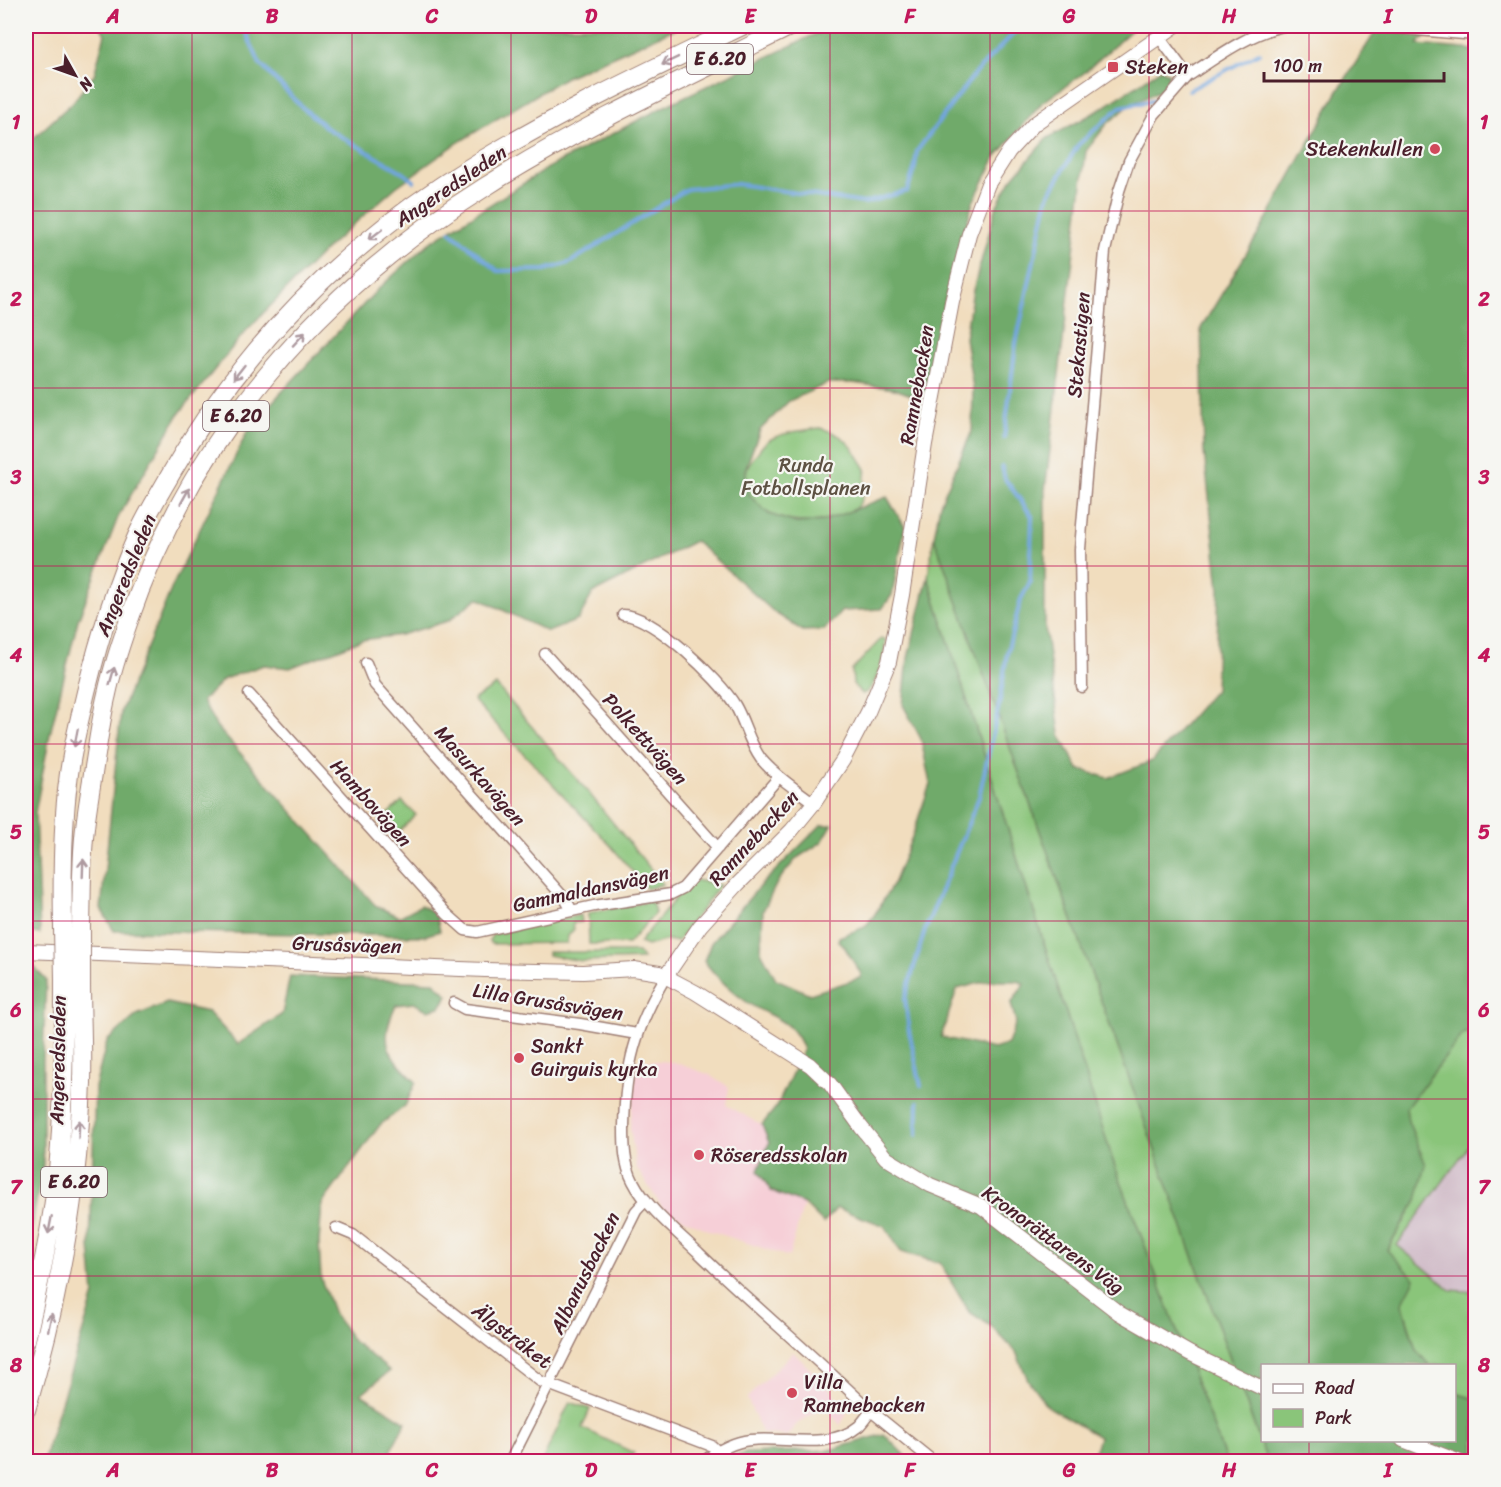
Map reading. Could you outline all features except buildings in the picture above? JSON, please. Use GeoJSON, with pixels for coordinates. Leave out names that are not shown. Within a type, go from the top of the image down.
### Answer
{"type":"FeatureCollection","features":[{"type":"Feature","properties":{"kind":"highway","name":"Angeredsleden"},"geometry":{"type":"LineString","coordinates":[[72,927],[62,884],[68,781],[100,634],[137,536],[166,482],[210,410],[262,342],[300,302],[350,255],[412,207],[450,180],[538,129],[599,96],[741,26]]}},
{"type":"Feature","properties":{"kind":"highway","name":"Angeredsleden"},"geometry":{"type":"LineString","coordinates":[[26,1340],[51,1223],[58,1170],[72,980],[72,927],[107,693],[133,609],[159,544],[189,488],[211,451],[276,363],[352,286],[398,250],[478,191],[620,109],[791,26]]}},
{"type":"Feature","properties":{"kind":"highway","name":"Angeredsleden"},"geometry":{"type":"LineString","coordinates":[[26,1410],[48,1334],[71,1210],[78,1147],[82,1081],[72,980]]}},
{"type":"Feature","properties":{"kind":"street","name":"Ramnebacken"},"geometry":{"type":"LineString","coordinates":[[934,1461],[871,1411],[823,1365],[732,1285],[646,1200],[632,1179],[625,1152],[625,1097],[630,1058],[637,1034],[666,976],[700,926],[792,830],[814,803],[843,760],[868,712],[889,662],[902,595],[925,444],[952,302],[969,234],[988,184],[1009,150],[1034,124],[1175,26]]}},
{"type":"Feature","properties":{"kind":"street"},"geometry":{"type":"LineString","coordinates":[[1159,37],[1188,76],[1241,42],[1283,26]]}},
{"type":"Feature","properties":{"kind":"street"},"geometry":{"type":"LineString","coordinates":[[1369,26],[1476,36]]}},
{"type":"Feature","properties":{"kind":"street","name":"Stekastigen"},"geometry":{"type":"LineString","coordinates":[[1082,687],[1080,549],[1105,250],[1119,190],[1129,161],[1154,115],[1188,76]]}},
{"type":"Feature","properties":{"kind":"street"},"geometry":{"type":"LineString","coordinates":[[623,615],[637,617],[705,667],[735,706],[759,756],[778,777],[814,803]]}},
{"type":"Feature","properties":{"kind":"street","name":"Polkettvägen"},"geometry":{"type":"LineString","coordinates":[[545,654],[718,848]]}},
{"type":"Feature","properties":{"kind":"street","name":"Masurkavägen"},"geometry":{"type":"LineString","coordinates":[[366,663],[375,685],[566,900],[572,911]]}},
{"type":"Feature","properties":{"kind":"street","name":"Hambovägen"},"geometry":{"type":"LineString","coordinates":[[249,694],[447,914],[470,932]]}},
{"type":"Feature","properties":{"kind":"street","name":"Gammaldansvägen"},"geometry":{"type":"LineString","coordinates":[[470,932],[671,894],[683,888],[778,777]]}},
{"type":"Feature","properties":{"kind":"street","name":"Grusåsvägen"},"geometry":{"type":"LineString","coordinates":[[26,951],[485,970],[583,972],[634,969],[666,976]]}},
{"type":"Feature","properties":{"kind":"street","name":"Kronorättarens Väg"},"geometry":{"type":"LineString","coordinates":[[666,976],[810,1065],[830,1084],[886,1158],[930,1185],[981,1206],[1119,1313],[1189,1353],[1261,1388]]}},
{"type":"Feature","properties":{"kind":"street","name":"Lilla Grusåsvägen"},"geometry":{"type":"LineString","coordinates":[[454,1003],[465,1010],[580,1024],[637,1034]]}},
{"type":"Feature","properties":{"kind":"street","name":"Albanusbacken"},"geometry":{"type":"LineString","coordinates":[[510,1461],[636,1211],[646,1200]]}},
{"type":"Feature","properties":{"kind":"street","name":"Älgstråket"},"geometry":{"type":"LineString","coordinates":[[336,1228],[353,1235],[532,1376],[549,1386],[712,1446],[717,1451]]}},
{"type":"Feature","properties":{"kind":"street"},"geometry":{"type":"LineString","coordinates":[[704,1461],[717,1451],[748,1440],[836,1438],[859,1426],[871,1411]]}},
{"type":"Feature","properties":{"kind":"street"},"geometry":{"type":"LineString","coordinates":[[1408,1442],[1460,1461]]}},
{"type":"Feature","properties":{"kind":"shaded area","name":"Röseredsskolan"},"geometry":{"type":"Polygon","coordinates":[[[637,1060],[674,1062],[710,1075],[729,1087],[726,1105],[762,1125],[769,1143],[758,1171],[771,1191],[804,1204],[789,1257],[711,1231],[664,1210],[636,1167],[630,1127],[637,1060]]]}},
{"type":"Feature","properties":{"kind":"shaded area"},"geometry":{"type":"Polygon","coordinates":[[[1475,1137],[1475,1292],[1451,1290],[1396,1245],[1475,1137]]]}},
{"type":"Feature","properties":{"kind":"shaded area","name":"Villa Ramnebacken"},"geometry":{"type":"Polygon","coordinates":[[[793,1352],[830,1389],[847,1414],[840,1425],[825,1406],[797,1424],[787,1436],[762,1433],[747,1398],[793,1352]]]}},
{"type":"Feature","properties":{"kind":"green space"},"geometry":{"type":"Polygon","coordinates":[[[100,26],[681,26],[566,77],[459,142],[396,187],[328,247],[244,333],[179,414],[119,515],[78,620],[50,734],[35,813],[40,934],[26,932],[26,145],[73,102],[94,75],[105,34],[100,26]]]}},
{"type":"Feature","properties":{"kind":"green space"},"geometry":{"type":"Polygon","coordinates":[[[832,26],[1136,26],[1084,73],[1042,103],[996,157],[973,202],[947,291],[926,392],[919,398],[895,389],[853,383],[828,383],[789,401],[760,430],[745,470],[746,488],[750,496],[769,514],[796,523],[824,521],[887,497],[905,527],[892,595],[882,609],[842,611],[824,630],[803,631],[775,613],[695,541],[593,593],[578,620],[548,632],[478,598],[448,621],[400,635],[362,640],[290,668],[264,665],[224,679],[202,701],[217,727],[375,905],[399,917],[421,905],[436,914],[440,931],[424,936],[114,931],[101,909],[121,711],[172,587],[250,426],[378,289],[429,243],[551,166],[667,105],[832,26]]]}},
{"type":"Feature","properties":{"kind":"green space"},"geometry":{"type":"Polygon","coordinates":[[[1379,26],[1435,26],[1417,45],[1475,50],[1475,1029],[1463,1034],[1406,1108],[1408,1121],[1426,1165],[1417,1200],[1387,1250],[1415,1279],[1402,1304],[1416,1350],[1428,1364],[1261,1364],[1261,1442],[1456,1442],[1456,1393],[1475,1399],[1475,1461],[1267,1461],[934,537],[940,504],[972,431],[973,388],[965,338],[973,290],[997,205],[1011,180],[1046,139],[1101,109],[1161,69],[1168,73],[1169,81],[1165,88],[1130,105],[1107,124],[1086,151],[1045,491],[1045,627],[1060,734],[1078,769],[1108,778],[1152,761],[1215,690],[1219,588],[1204,452],[1201,328],[1257,236],[1338,91],[1379,26]]]}},
{"type":"Feature","properties":{"kind":"green space","name":"Runda Fotbollsplanen"},"geometry":{"type":"Polygon","coordinates":[[[820,428],[837,434],[848,442],[866,469],[861,501],[856,507],[842,515],[808,522],[780,518],[767,512],[749,494],[746,480],[749,464],[762,446],[771,439],[789,433],[820,428]]]}},
{"type":"Feature","properties":{"kind":"green space"},"geometry":{"type":"Polygon","coordinates":[[[934,537],[1267,1461],[1226,1461],[1113,1161],[928,577],[934,537]]]}},
{"type":"Feature","properties":{"kind":"green space"},"geometry":{"type":"Polygon","coordinates":[[[928,577],[1113,1161],[1226,1461],[1093,1461],[1099,1437],[1047,1406],[1028,1380],[1016,1352],[991,1326],[969,1312],[940,1263],[901,1252],[885,1226],[837,1208],[823,1223],[804,1204],[771,1191],[758,1171],[769,1143],[762,1125],[777,1106],[803,1050],[793,1031],[787,1025],[730,989],[704,961],[711,943],[759,887],[821,825],[832,825],[822,842],[797,858],[778,881],[763,911],[761,951],[776,979],[810,994],[860,978],[861,974],[844,946],[838,941],[839,937],[865,927],[893,884],[930,784],[921,739],[903,705],[908,658],[928,577]],[[987,981],[957,989],[941,1037],[994,1049],[1008,1044],[1016,1022],[1011,1004],[1024,984],[1018,981],[987,981]]]}},
{"type":"Feature","properties":{"kind":"green space"},"geometry":{"type":"Polygon","coordinates":[[[881,639],[885,639],[885,645],[876,679],[872,686],[862,694],[853,684],[852,670],[881,639]]]}},
{"type":"Feature","properties":{"kind":"green space"},"geometry":{"type":"Polygon","coordinates":[[[496,685],[663,884],[647,889],[611,846],[473,700],[496,685]]]}},
{"type":"Feature","properties":{"kind":"green space"},"geometry":{"type":"Polygon","coordinates":[[[402,801],[416,815],[393,837],[379,822],[402,801]]]}},
{"type":"Feature","properties":{"kind":"green space"},"geometry":{"type":"Polygon","coordinates":[[[695,880],[720,885],[677,942],[668,940],[647,946],[639,943],[675,899],[695,880]]]}},
{"type":"Feature","properties":{"kind":"green space"},"geometry":{"type":"Polygon","coordinates":[[[652,901],[655,913],[628,944],[589,944],[588,913],[652,901]]]}},
{"type":"Feature","properties":{"kind":"green space"},"geometry":{"type":"Polygon","coordinates":[[[581,915],[582,922],[573,923],[574,929],[568,936],[567,943],[491,944],[489,941],[493,934],[581,915]]]}},
{"type":"Feature","properties":{"kind":"green space"},"geometry":{"type":"Polygon","coordinates":[[[548,952],[638,952],[643,959],[582,961],[548,955],[548,952]]]}},
{"type":"Feature","properties":{"kind":"green space"},"geometry":{"type":"Polygon","coordinates":[[[26,964],[34,967],[46,980],[43,1165],[26,1257],[26,964]]]}},
{"type":"Feature","properties":{"kind":"green space"},"geometry":{"type":"Polygon","coordinates":[[[290,976],[434,982],[448,995],[440,1007],[427,1010],[414,1003],[396,1005],[388,1029],[389,1047],[399,1064],[416,1082],[405,1106],[380,1125],[322,1204],[319,1242],[321,1279],[334,1314],[353,1341],[390,1371],[361,1394],[406,1422],[393,1446],[389,1461],[43,1461],[94,1295],[90,1246],[95,1087],[107,1041],[137,1015],[167,1003],[208,1012],[238,1044],[282,1014],[290,976]]]}},
{"type":"Feature","properties":{"kind":"green space"},"geometry":{"type":"Polygon","coordinates":[[[1475,1029],[1475,1137],[1397,1245],[1451,1290],[1475,1292],[1475,1399],[1456,1393],[1456,1364],[1428,1364],[1416,1350],[1387,1250],[1417,1200],[1406,1108],[1463,1034],[1475,1029]]]}},
{"type":"Feature","properties":{"kind":"green space"},"geometry":{"type":"Polygon","coordinates":[[[570,1402],[590,1409],[582,1428],[634,1453],[630,1461],[542,1461],[570,1402]]]}},
{"type":"Feature","properties":{"kind":"green space"},"geometry":{"type":"Polygon","coordinates":[[[884,1434],[910,1461],[721,1461],[746,1453],[830,1450],[884,1434]]]}},
{"type":"Feature","properties":{"kind":"waterway"},"geometry":{"type":"LineString","coordinates":[[243,26],[260,64],[302,107],[328,129],[401,171],[414,181]]}},
{"type":"Feature","properties":{"kind":"waterway"},"geometry":{"type":"LineString","coordinates":[[450,231],[498,271],[545,270],[569,263],[687,189],[737,184],[864,203],[907,191],[915,167],[917,151],[976,72],[1021,26]]}},
{"type":"Feature","properties":{"kind":"waterway"},"geometry":{"type":"LineString","coordinates":[[1189,90],[1259,53]]}},
{"type":"Feature","properties":{"kind":"waterway"},"geometry":{"type":"LineString","coordinates":[[1004,438],[1016,343],[1048,196],[1078,145],[1120,107],[1160,99]]}},
{"type":"Feature","properties":{"kind":"waterway"},"geometry":{"type":"LineString","coordinates":[[921,1086],[909,1031],[905,998],[924,933],[979,797],[1000,700],[1007,653],[1021,599],[1030,582],[1032,516],[1005,479],[1002,467]]}},
{"type":"Feature","properties":{"kind":"waterway"},"geometry":{"type":"LineString","coordinates":[[917,1135],[918,1102]]}},
{"type":"Feature","properties":{"kind":"place","name":"Steken"},"geometry":{"type":"Point","coordinates":[1113,67]}},
{"type":"Feature","properties":{"kind":"place","name":"Stekenkullen"},"geometry":{"type":"Point","coordinates":[1435,149]}},
{"type":"Feature","properties":{"kind":"place","name":"Sankt Guirguis kyrka"},"geometry":{"type":"Point","coordinates":[519,1058]}},
{"type":"Feature","properties":{"kind":"place","name":"Röseredsskolan"},"geometry":{"type":"Point","coordinates":[699,1155]}},
{"type":"Feature","properties":{"kind":"place","name":"Villa Ramnebacken"},"geometry":{"type":"Point","coordinates":[792,1393]}}]}
